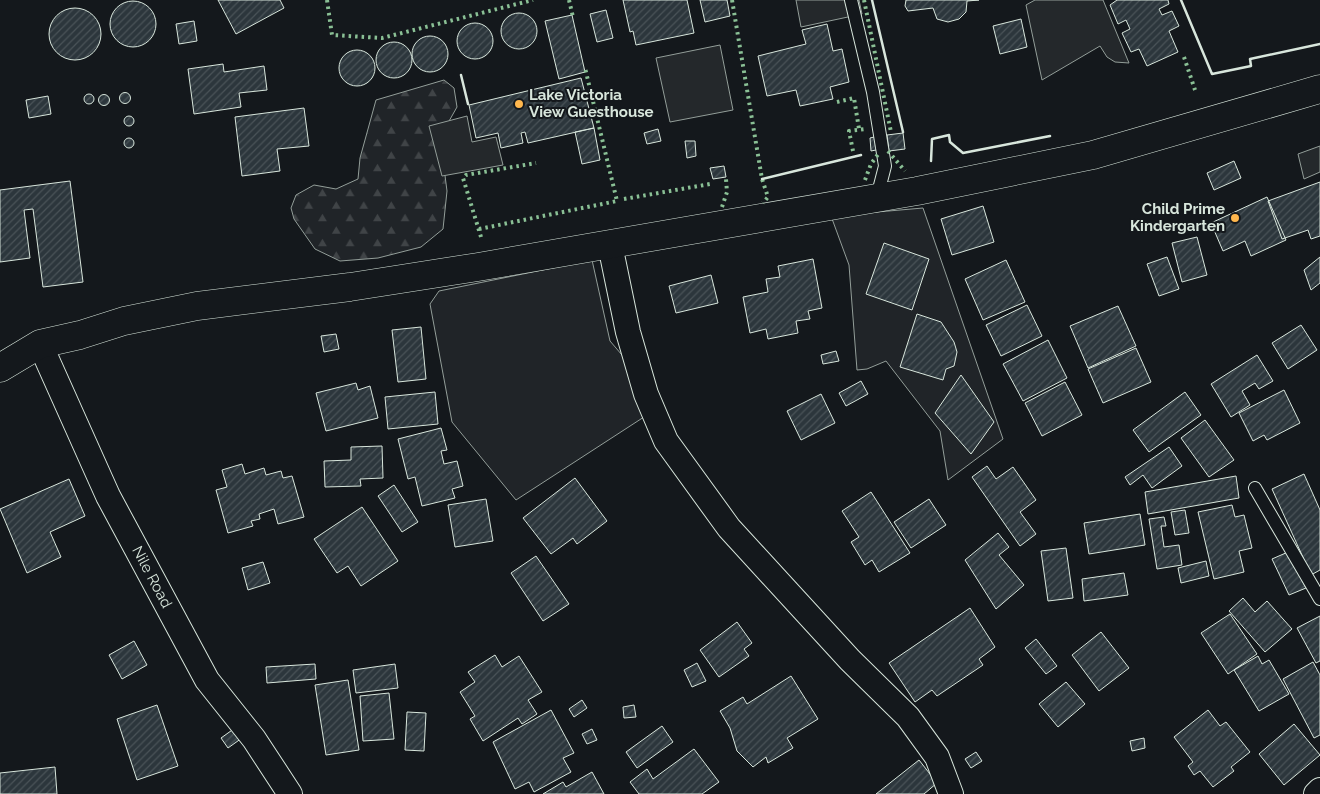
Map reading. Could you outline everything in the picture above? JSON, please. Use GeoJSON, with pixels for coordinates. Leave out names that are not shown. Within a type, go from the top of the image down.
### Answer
{"type":"FeatureCollection","features":[{"type":"Feature","properties":{"kind":"street"},"geometry":{"type":"LineString","coordinates":[[0,368],[40,344],[124,321],[197,306],[350,287],[610,245],[877,197],[1094,155],[1320,89]]}},
{"type":"Feature","properties":{"kind":"street"},"geometry":{"type":"LineString","coordinates":[[610,245],[628,332],[646,394],[666,441],[729,528],[850,660],[908,717],[937,757],[951,794]]}},
{"type":"Feature","properties":{"kind":"street","name":"Nile Road"},"geometry":{"type":"LineString","coordinates":[[40,344],[108,496],[207,680],[254,739],[290,794]]}},
{"type":"Feature","properties":{"kind":"street"},"geometry":{"type":"LineString","coordinates":[[1316,794],[1320,790]]}},
{"type":"Feature","properties":{"kind":"lane"},"geometry":{"type":"LineString","coordinates":[[851,0],[874,92],[885,166],[877,197]]}},
{"type":"Feature","properties":{"kind":"lane"},"geometry":{"type":"LineString","coordinates":[[1255,488],[1320,599]]}},
{"type":"Feature","properties":{"kind":"green space"},"geometry":{"type":"Polygon","coordinates":[[[444,80],[454,88],[457,107],[440,137],[447,191],[443,229],[421,247],[378,258],[340,261],[315,249],[294,219],[291,208],[296,195],[314,185],[336,189],[358,179],[360,158],[376,100],[444,80]]]}},
{"type":"Feature","properties":{"kind":"green space"},"geometry":{"type":"Polygon","coordinates":[[[923,208],[1003,439],[948,480],[940,431],[886,361],[867,369],[857,370],[849,265],[831,216],[923,208]]]}},
{"type":"Feature","properties":{"kind":"green space"},"geometry":{"type":"Polygon","coordinates":[[[592,260],[610,341],[664,404],[516,500],[452,422],[430,304],[439,291],[592,260]]]}},
{"type":"Feature","properties":{"kind":"shaded area"},"geometry":{"type":"Polygon","coordinates":[[[796,0],[859,0],[862,14],[801,27],[796,0]]]}},
{"type":"Feature","properties":{"kind":"shaded area"},"geometry":{"type":"Polygon","coordinates":[[[1035,0],[1103,0],[1129,63],[1115,62],[1107,57],[1100,46],[1042,80],[1026,5],[1035,0]]]}},
{"type":"Feature","properties":{"kind":"shaded area"},"geometry":{"type":"Polygon","coordinates":[[[720,45],[733,110],[670,122],[656,58],[720,45]]]}},
{"type":"Feature","properties":{"kind":"shaded area"},"geometry":{"type":"Polygon","coordinates":[[[467,116],[472,142],[496,137],[503,165],[442,176],[429,126],[467,116]]]}},
{"type":"Feature","properties":{"kind":"shaded area"},"geometry":{"type":"Polygon","coordinates":[[[1320,146],[1320,172],[1304,179],[1298,154],[1320,146]]]}},
{"type":"Feature","properties":{"kind":"building"},"geometry":{"type":"Polygon","coordinates":[[[218,0],[280,0],[284,8],[236,34],[218,0]]]}},
{"type":"Feature","properties":{"kind":"building"},"geometry":{"type":"Polygon","coordinates":[[[623,0],[687,0],[694,33],[636,45],[633,31],[630,32],[623,0]]]}},
{"type":"Feature","properties":{"kind":"building"},"geometry":{"type":"Polygon","coordinates":[[[700,0],[727,0],[730,16],[705,22],[700,0]]]}},
{"type":"Feature","properties":{"kind":"building"},"geometry":{"type":"Polygon","coordinates":[[[906,0],[979,0],[967,1],[966,12],[959,19],[948,22],[937,19],[933,8],[908,11],[905,6],[906,0]]]}},
{"type":"Feature","properties":{"kind":"building"},"geometry":{"type":"Polygon","coordinates":[[[1117,0],[1168,0],[1169,4],[1159,9],[1162,15],[1172,11],[1179,26],[1169,31],[1178,52],[1147,66],[1139,49],[1131,52],[1122,33],[1130,29],[1126,20],[1118,24],[1110,5],[1117,0]]]}},
{"type":"Feature","properties":{"kind":"building"},"geometry":{"type":"Polygon","coordinates":[[[133,1],[146,5],[152,11],[156,24],[152,37],[146,43],[133,47],[120,43],[114,37],[110,24],[114,11],[120,5],[133,1]]]}},
{"type":"Feature","properties":{"kind":"building"},"geometry":{"type":"Polygon","coordinates":[[[75,8],[85,10],[93,16],[99,24],[101,34],[99,44],[93,52],[85,58],[75,60],[65,58],[57,52],[51,44],[49,34],[51,24],[57,16],[65,10],[75,8]]]}},
{"type":"Feature","properties":{"kind":"building"},"geometry":{"type":"Polygon","coordinates":[[[606,10],[613,38],[597,42],[590,14],[606,10]]]}},
{"type":"Feature","properties":{"kind":"building"},"geometry":{"type":"Polygon","coordinates":[[[519,13],[526,14],[532,18],[536,24],[536,38],[532,44],[526,48],[519,49],[512,48],[506,44],[502,38],[501,31],[502,24],[506,18],[512,14],[519,13]]]}},
{"type":"Feature","properties":{"kind":"building"},"geometry":{"type":"Polygon","coordinates":[[[572,15],[585,72],[559,79],[545,21],[572,15]]]}},
{"type":"Feature","properties":{"kind":"building"},"geometry":{"type":"Polygon","coordinates":[[[1021,19],[1027,47],[1000,54],[993,26],[1021,19]]]}},
{"type":"Feature","properties":{"kind":"building"},"geometry":{"type":"Polygon","coordinates":[[[194,21],[197,41],[179,44],[176,24],[194,21]]]}},
{"type":"Feature","properties":{"kind":"building"},"geometry":{"type":"Polygon","coordinates":[[[475,23],[482,24],[488,28],[492,34],[492,48],[488,54],[482,58],[475,59],[468,58],[462,54],[458,48],[457,41],[458,34],[462,28],[468,24],[475,23]]]}},
{"type":"Feature","properties":{"kind":"building"},"geometry":{"type":"Polygon","coordinates":[[[827,24],[833,51],[842,49],[849,82],[830,87],[833,99],[800,106],[796,90],[767,96],[758,56],[806,44],[802,30],[827,24]]]}},
{"type":"Feature","properties":{"kind":"building"},"geometry":{"type":"Polygon","coordinates":[[[430,36],[437,37],[443,41],[447,47],[447,61],[443,67],[437,71],[430,72],[423,71],[417,67],[413,61],[412,54],[413,47],[417,41],[423,37],[430,36]]]}},
{"type":"Feature","properties":{"kind":"building"},"geometry":{"type":"Polygon","coordinates":[[[394,42],[407,47],[412,60],[407,73],[394,78],[381,73],[376,60],[381,47],[394,42]]]}},
{"type":"Feature","properties":{"kind":"building"},"geometry":{"type":"Polygon","coordinates":[[[357,50],[370,55],[375,68],[370,81],[357,86],[344,81],[339,68],[344,55],[357,50]]]}},
{"type":"Feature","properties":{"kind":"building"},"geometry":{"type":"Polygon","coordinates":[[[223,64],[224,72],[264,66],[267,90],[239,93],[241,107],[194,114],[188,69],[223,64]]]}},
{"type":"Feature","properties":{"kind":"building"},"geometry":{"type":"Polygon","coordinates":[[[581,78],[594,128],[528,143],[525,132],[521,133],[523,143],[501,148],[498,133],[476,138],[469,105],[581,78]]]}},
{"type":"Feature","properties":{"kind":"building"},"geometry":{"type":"Polygon","coordinates":[[[125,92],[131,98],[125,104],[119,98],[125,92]]]}},
{"type":"Feature","properties":{"kind":"building"},"geometry":{"type":"Polygon","coordinates":[[[89,94],[94,99],[89,104],[84,99],[89,94]]]}},
{"type":"Feature","properties":{"kind":"building"},"geometry":{"type":"Polygon","coordinates":[[[104,94],[110,100],[104,106],[98,100],[104,94]]]}},
{"type":"Feature","properties":{"kind":"building"},"geometry":{"type":"Polygon","coordinates":[[[48,96],[51,114],[29,118],[26,100],[48,96]]]}},
{"type":"Feature","properties":{"kind":"building"},"geometry":{"type":"Polygon","coordinates":[[[304,108],[309,146],[277,149],[280,171],[242,176],[235,117],[304,108]]]}},
{"type":"Feature","properties":{"kind":"building"},"geometry":{"type":"Polygon","coordinates":[[[129,116],[134,121],[129,126],[124,121],[129,116]]]}},
{"type":"Feature","properties":{"kind":"building"},"geometry":{"type":"Polygon","coordinates":[[[594,128],[600,160],[582,164],[575,132],[594,128]]]}},
{"type":"Feature","properties":{"kind":"building"},"geometry":{"type":"Polygon","coordinates":[[[658,129],[661,141],[647,144],[644,133],[658,129]]]}},
{"type":"Feature","properties":{"kind":"building"},"geometry":{"type":"Polygon","coordinates":[[[903,133],[905,149],[889,151],[887,135],[903,133]]]}},
{"type":"Feature","properties":{"kind":"building"},"geometry":{"type":"Polygon","coordinates":[[[878,136],[881,149],[871,151],[870,138],[878,136]]]}},
{"type":"Feature","properties":{"kind":"building"},"geometry":{"type":"Polygon","coordinates":[[[127,138],[131,138],[134,143],[133,147],[127,148],[124,145],[124,141],[127,138]]]}},
{"type":"Feature","properties":{"kind":"building"},"geometry":{"type":"Polygon","coordinates":[[[685,141],[695,141],[696,156],[687,158],[685,141]]]}},
{"type":"Feature","properties":{"kind":"building"},"geometry":{"type":"Polygon","coordinates":[[[1234,161],[1241,178],[1214,190],[1207,173],[1234,161]]]}},
{"type":"Feature","properties":{"kind":"building"},"geometry":{"type":"Polygon","coordinates":[[[724,166],[726,177],[713,179],[710,168],[724,166]]]}},
{"type":"Feature","properties":{"kind":"building"},"geometry":{"type":"Polygon","coordinates":[[[70,181],[83,282],[43,287],[33,209],[24,210],[30,258],[0,262],[0,190],[70,181]]]}},
{"type":"Feature","properties":{"kind":"building"},"geometry":{"type":"Polygon","coordinates":[[[1320,182],[1320,236],[1311,239],[1308,230],[1282,239],[1268,201],[1320,182]]]}},
{"type":"Feature","properties":{"kind":"building"},"geometry":{"type":"Polygon","coordinates":[[[1267,197],[1286,240],[1251,256],[1245,241],[1223,251],[1211,223],[1267,197]]]}},
{"type":"Feature","properties":{"kind":"building"},"geometry":{"type":"Polygon","coordinates":[[[983,206],[994,242],[952,255],[941,219],[983,206]]]}},
{"type":"Feature","properties":{"kind":"building"},"geometry":{"type":"Polygon","coordinates":[[[1197,237],[1207,275],[1182,282],[1172,243],[1197,237]]]}},
{"type":"Feature","properties":{"kind":"building"},"geometry":{"type":"Polygon","coordinates":[[[884,243],[929,259],[912,310],[866,294],[884,243]]]}},
{"type":"Feature","properties":{"kind":"building"},"geometry":{"type":"Polygon","coordinates":[[[1167,257],[1179,289],[1159,296],[1147,264],[1167,257]]]}},
{"type":"Feature","properties":{"kind":"building"},"geometry":{"type":"Polygon","coordinates":[[[1320,257],[1320,283],[1311,290],[1304,270],[1320,257]]]}},
{"type":"Feature","properties":{"kind":"building"},"geometry":{"type":"Polygon","coordinates":[[[813,259],[822,308],[808,311],[810,319],[796,321],[798,333],[768,339],[766,329],[750,333],[743,297],[768,292],[766,279],[780,277],[778,266],[813,259]]]}},
{"type":"Feature","properties":{"kind":"building"},"geometry":{"type":"Polygon","coordinates":[[[1006,260],[1025,302],[983,320],[965,279],[1006,260]]]}},
{"type":"Feature","properties":{"kind":"building"},"geometry":{"type":"Polygon","coordinates":[[[711,275],[718,303],[676,313],[669,286],[711,275]]]}},
{"type":"Feature","properties":{"kind":"building"},"geometry":{"type":"Polygon","coordinates":[[[1027,305],[1042,336],[1001,356],[986,325],[1027,305]]]}},
{"type":"Feature","properties":{"kind":"building"},"geometry":{"type":"Polygon","coordinates":[[[1118,306],[1136,346],[1088,368],[1070,326],[1118,306]]]}},
{"type":"Feature","properties":{"kind":"building"},"geometry":{"type":"Polygon","coordinates":[[[917,314],[941,322],[954,342],[957,352],[954,366],[946,369],[943,380],[900,367],[917,314]]]}},
{"type":"Feature","properties":{"kind":"building"},"geometry":{"type":"Polygon","coordinates":[[[1301,325],[1317,350],[1288,369],[1272,343],[1301,325]]]}},
{"type":"Feature","properties":{"kind":"building"},"geometry":{"type":"Polygon","coordinates":[[[421,327],[426,379],[398,382],[392,330],[421,327]]]}},
{"type":"Feature","properties":{"kind":"building"},"geometry":{"type":"Polygon","coordinates":[[[336,334],[339,349],[324,352],[321,336],[336,334]]]}},
{"type":"Feature","properties":{"kind":"building"},"geometry":{"type":"Polygon","coordinates":[[[1048,340],[1067,378],[1023,401],[1003,364],[1048,340]]]}},
{"type":"Feature","properties":{"kind":"building"},"geometry":{"type":"Polygon","coordinates":[[[1136,348],[1151,382],[1103,403],[1088,369],[1136,348]]]}},
{"type":"Feature","properties":{"kind":"building"},"geometry":{"type":"Polygon","coordinates":[[[836,351],[839,361],[823,364],[821,355],[836,351]]]}},
{"type":"Feature","properties":{"kind":"building"},"geometry":{"type":"Polygon","coordinates":[[[1257,355],[1273,381],[1259,389],[1255,383],[1242,391],[1250,405],[1231,417],[1211,384],[1257,355]]]}},
{"type":"Feature","properties":{"kind":"building"},"geometry":{"type":"Polygon","coordinates":[[[961,375],[994,422],[971,454],[935,413],[961,375]]]}},
{"type":"Feature","properties":{"kind":"building"},"geometry":{"type":"Polygon","coordinates":[[[861,381],[868,394],[846,406],[839,393],[861,381]]]}},
{"type":"Feature","properties":{"kind":"building"},"geometry":{"type":"Polygon","coordinates":[[[1065,382],[1082,415],[1042,436],[1025,403],[1065,382]]]}},
{"type":"Feature","properties":{"kind":"building"},"geometry":{"type":"Polygon","coordinates":[[[356,383],[358,390],[370,386],[378,418],[326,431],[316,393],[356,383]]]}},
{"type":"Feature","properties":{"kind":"building"},"geometry":{"type":"Polygon","coordinates":[[[1284,390],[1300,423],[1267,440],[1264,435],[1253,441],[1239,413],[1284,390]]]}},
{"type":"Feature","properties":{"kind":"building"},"geometry":{"type":"Polygon","coordinates":[[[435,392],[438,424],[388,429],[385,397],[435,392]]]}},
{"type":"Feature","properties":{"kind":"building"},"geometry":{"type":"Polygon","coordinates":[[[1185,392],[1201,415],[1149,452],[1133,430],[1185,392]]]}},
{"type":"Feature","properties":{"kind":"building"},"geometry":{"type":"Polygon","coordinates":[[[821,394],[835,423],[801,440],[787,411],[821,394]]]}},
{"type":"Feature","properties":{"kind":"building"},"geometry":{"type":"Polygon","coordinates":[[[1205,420],[1234,460],[1209,477],[1181,438],[1205,420]]]}},
{"type":"Feature","properties":{"kind":"building"},"geometry":{"type":"Polygon","coordinates":[[[441,428],[447,450],[441,451],[444,464],[457,461],[463,486],[452,489],[455,498],[422,506],[415,477],[408,479],[398,439],[441,428]]]}},
{"type":"Feature","properties":{"kind":"building"},"geometry":{"type":"Polygon","coordinates":[[[382,446],[383,478],[360,479],[361,486],[325,487],[324,461],[351,460],[351,447],[382,446]]]}},
{"type":"Feature","properties":{"kind":"building"},"geometry":{"type":"Polygon","coordinates":[[[1169,447],[1182,466],[1152,488],[1143,475],[1130,485],[1125,477],[1169,447]]]}},
{"type":"Feature","properties":{"kind":"building"},"geometry":{"type":"Polygon","coordinates":[[[242,464],[245,474],[264,468],[266,475],[281,471],[283,478],[292,476],[304,517],[278,524],[274,509],[259,514],[260,519],[251,521],[253,526],[228,533],[216,490],[227,487],[222,470],[242,464]]]}},
{"type":"Feature","properties":{"kind":"building"},"geometry":{"type":"Polygon","coordinates":[[[987,466],[996,479],[1013,467],[1036,500],[1020,512],[1036,534],[1020,546],[972,477],[987,466]]]}},
{"type":"Feature","properties":{"kind":"building"},"geometry":{"type":"Polygon","coordinates":[[[1304,474],[1320,510],[1320,570],[1311,575],[1272,489],[1304,474]]]}},
{"type":"Feature","properties":{"kind":"building"},"geometry":{"type":"Polygon","coordinates":[[[1236,476],[1239,498],[1148,514],[1145,492],[1236,476]]]}},
{"type":"Feature","properties":{"kind":"building"},"geometry":{"type":"Polygon","coordinates":[[[575,478],[607,521],[577,544],[573,538],[551,554],[523,518],[575,478]]]}},
{"type":"Feature","properties":{"kind":"building"},"geometry":{"type":"Polygon","coordinates":[[[69,479],[85,516],[50,532],[61,557],[27,573],[0,509],[69,479]]]}},
{"type":"Feature","properties":{"kind":"building"},"geometry":{"type":"Polygon","coordinates":[[[394,485],[418,522],[402,532],[378,496],[394,485]]]}},
{"type":"Feature","properties":{"kind":"building"},"geometry":{"type":"Polygon","coordinates":[[[871,492],[910,553],[879,572],[872,560],[865,565],[851,542],[859,537],[842,511],[871,492]]]}},
{"type":"Feature","properties":{"kind":"building"},"geometry":{"type":"Polygon","coordinates":[[[486,499],[493,541],[455,547],[448,505],[486,499]]]}},
{"type":"Feature","properties":{"kind":"building"},"geometry":{"type":"Polygon","coordinates":[[[929,499],[946,525],[911,548],[894,522],[929,499]]]}},
{"type":"Feature","properties":{"kind":"building"},"geometry":{"type":"Polygon","coordinates":[[[1232,505],[1235,517],[1244,515],[1252,548],[1239,551],[1244,572],[1214,579],[1198,512],[1232,505]]]}},
{"type":"Feature","properties":{"kind":"building"},"geometry":{"type":"Polygon","coordinates":[[[362,507],[398,561],[361,586],[348,566],[337,573],[314,539],[362,507]]]}},
{"type":"Feature","properties":{"kind":"building"},"geometry":{"type":"Polygon","coordinates":[[[1185,510],[1189,533],[1175,535],[1171,512],[1185,510]]]}},
{"type":"Feature","properties":{"kind":"building"},"geometry":{"type":"Polygon","coordinates":[[[1140,514],[1145,545],[1089,554],[1084,523],[1140,514]]]}},
{"type":"Feature","properties":{"kind":"building"},"geometry":{"type":"Polygon","coordinates":[[[1164,517],[1166,526],[1161,526],[1164,547],[1179,545],[1182,565],[1157,569],[1149,519],[1164,517]]]}},
{"type":"Feature","properties":{"kind":"building"},"geometry":{"type":"Polygon","coordinates":[[[998,533],[1009,547],[999,555],[1024,585],[996,609],[965,560],[998,533]]]}},
{"type":"Feature","properties":{"kind":"building"},"geometry":{"type":"Polygon","coordinates":[[[1066,548],[1073,598],[1048,601],[1041,551],[1066,548]]]}},
{"type":"Feature","properties":{"kind":"building"},"geometry":{"type":"Polygon","coordinates":[[[1288,552],[1306,588],[1289,595],[1272,559],[1288,552]]]}},
{"type":"Feature","properties":{"kind":"building"},"geometry":{"type":"Polygon","coordinates":[[[536,556],[569,604],[543,621],[511,573],[536,556]]]}},
{"type":"Feature","properties":{"kind":"building"},"geometry":{"type":"Polygon","coordinates":[[[1206,561],[1209,576],[1181,583],[1178,568],[1206,561]]]}},
{"type":"Feature","properties":{"kind":"building"},"geometry":{"type":"Polygon","coordinates":[[[263,562],[270,583],[248,590],[242,568],[263,562]]]}},
{"type":"Feature","properties":{"kind":"building"},"geometry":{"type":"Polygon","coordinates":[[[1124,573],[1128,595],[1084,601],[1082,579],[1124,573]]]}},
{"type":"Feature","properties":{"kind":"building"},"geometry":{"type":"Polygon","coordinates":[[[1243,598],[1255,612],[1267,601],[1292,629],[1265,652],[1229,611],[1243,598]]]}},
{"type":"Feature","properties":{"kind":"building"},"geometry":{"type":"Polygon","coordinates":[[[970,608],[995,647],[979,659],[983,665],[937,696],[932,690],[915,702],[889,663],[970,608]]]}},
{"type":"Feature","properties":{"kind":"building"},"geometry":{"type":"Polygon","coordinates":[[[1230,614],[1257,654],[1228,674],[1201,633],[1230,614]]]}},
{"type":"Feature","properties":{"kind":"building"},"geometry":{"type":"Polygon","coordinates":[[[1320,616],[1320,661],[1316,663],[1297,628],[1320,616]]]}},
{"type":"Feature","properties":{"kind":"building"},"geometry":{"type":"Polygon","coordinates":[[[737,622],[752,643],[744,649],[749,656],[719,677],[700,650],[737,622]]]}},
{"type":"Feature","properties":{"kind":"building"},"geometry":{"type":"Polygon","coordinates":[[[1101,632],[1129,668],[1099,691],[1072,655],[1101,632]]]}},
{"type":"Feature","properties":{"kind":"building"},"geometry":{"type":"Polygon","coordinates":[[[1036,639],[1057,666],[1046,674],[1025,648],[1036,639]]]}},
{"type":"Feature","properties":{"kind":"building"},"geometry":{"type":"Polygon","coordinates":[[[134,641],[147,665],[122,679],[109,655],[134,641]]]}},
{"type":"Feature","properties":{"kind":"building"},"geometry":{"type":"Polygon","coordinates":[[[495,655],[502,667],[519,656],[542,692],[528,700],[537,714],[522,724],[518,718],[483,741],[470,719],[475,716],[460,692],[475,682],[468,672],[495,655]]]}},
{"type":"Feature","properties":{"kind":"building"},"geometry":{"type":"Polygon","coordinates":[[[1258,656],[1262,664],[1269,660],[1289,694],[1259,711],[1234,670],[1258,656]]]}},
{"type":"Feature","properties":{"kind":"building"},"geometry":{"type":"Polygon","coordinates":[[[1313,662],[1320,675],[1320,735],[1314,738],[1283,679],[1313,662]]]}},
{"type":"Feature","properties":{"kind":"building"},"geometry":{"type":"Polygon","coordinates":[[[697,663],[706,681],[692,687],[684,670],[697,663]]]}},
{"type":"Feature","properties":{"kind":"building"},"geometry":{"type":"Polygon","coordinates":[[[315,664],[316,679],[267,683],[266,667],[315,664]]]}},
{"type":"Feature","properties":{"kind":"building"},"geometry":{"type":"Polygon","coordinates":[[[395,664],[398,688],[356,693],[353,670],[395,664]]]}},
{"type":"Feature","properties":{"kind":"building"},"geometry":{"type":"Polygon","coordinates":[[[791,676],[818,719],[787,738],[793,748],[768,763],[766,757],[753,767],[737,751],[730,728],[720,711],[743,697],[747,704],[791,676]]]}},
{"type":"Feature","properties":{"kind":"building"},"geometry":{"type":"Polygon","coordinates":[[[348,680],[359,750],[326,755],[315,685],[348,680]]]}},
{"type":"Feature","properties":{"kind":"building"},"geometry":{"type":"Polygon","coordinates":[[[1066,682],[1085,704],[1058,727],[1039,704],[1066,682]]]}},
{"type":"Feature","properties":{"kind":"building"},"geometry":{"type":"Polygon","coordinates":[[[389,693],[394,739],[363,741],[360,696],[389,693]]]}},
{"type":"Feature","properties":{"kind":"building"},"geometry":{"type":"Polygon","coordinates":[[[582,700],[587,708],[574,717],[569,709],[582,700]]]}},
{"type":"Feature","properties":{"kind":"building"},"geometry":{"type":"Polygon","coordinates":[[[157,705],[178,766],[137,780],[117,719],[157,705]]]}},
{"type":"Feature","properties":{"kind":"building"},"geometry":{"type":"Polygon","coordinates":[[[634,705],[636,717],[624,718],[623,707],[634,705]]]}},
{"type":"Feature","properties":{"kind":"building"},"geometry":{"type":"Polygon","coordinates":[[[551,710],[574,753],[563,758],[571,772],[534,792],[529,782],[515,789],[493,742],[551,710]]]}},
{"type":"Feature","properties":{"kind":"building"},"geometry":{"type":"Polygon","coordinates":[[[1208,710],[1220,726],[1226,722],[1250,752],[1231,767],[1234,771],[1213,787],[1200,771],[1194,775],[1188,766],[1193,762],[1174,737],[1208,710]]]}},
{"type":"Feature","properties":{"kind":"building"},"geometry":{"type":"Polygon","coordinates":[[[407,712],[426,713],[424,751],[405,750],[407,712]]]}},
{"type":"Feature","properties":{"kind":"building"},"geometry":{"type":"Polygon","coordinates":[[[1294,724],[1320,755],[1284,785],[1259,754],[1294,724]]]}},
{"type":"Feature","properties":{"kind":"building"},"geometry":{"type":"Polygon","coordinates":[[[662,726],[673,742],[637,768],[626,752],[662,726]]]}},
{"type":"Feature","properties":{"kind":"building"},"geometry":{"type":"Polygon","coordinates":[[[235,728],[242,738],[228,748],[221,738],[235,728]]]}},
{"type":"Feature","properties":{"kind":"building"},"geometry":{"type":"Polygon","coordinates":[[[592,729],[597,740],[587,744],[582,734],[592,729]]]}},
{"type":"Feature","properties":{"kind":"building"},"geometry":{"type":"Polygon","coordinates":[[[1144,738],[1145,748],[1132,751],[1130,741],[1144,738]]]}},
{"type":"Feature","properties":{"kind":"building"},"geometry":{"type":"Polygon","coordinates":[[[694,749],[719,782],[702,794],[639,794],[630,782],[647,769],[653,779],[694,749]]]}},
{"type":"Feature","properties":{"kind":"building"},"geometry":{"type":"Polygon","coordinates":[[[976,752],[982,761],[971,768],[965,759],[976,752]]]}},
{"type":"Feature","properties":{"kind":"building"},"geometry":{"type":"Polygon","coordinates":[[[919,760],[937,783],[924,794],[876,794],[919,760]]]}},
{"type":"Feature","properties":{"kind":"building"},"geometry":{"type":"Polygon","coordinates":[[[55,767],[57,794],[0,794],[0,773],[55,767]]]}},
{"type":"Feature","properties":{"kind":"building"},"geometry":{"type":"Polygon","coordinates":[[[592,772],[604,794],[543,794],[563,782],[566,787],[592,772]]]}},
{"type":"Feature","properties":{"kind":"hedge"},"geometry":{"type":"LineString","coordinates":[[327,0],[332,35],[382,38],[533,0]]}},
{"type":"Feature","properties":{"kind":"hedge"},"geometry":{"type":"LineString","coordinates":[[569,0],[573,17]]}},
{"type":"Feature","properties":{"kind":"hedge"},"geometry":{"type":"LineString","coordinates":[[732,0],[762,179],[768,197],[763,203]]}},
{"type":"Feature","properties":{"kind":"hedge"},"geometry":{"type":"LineString","coordinates":[[864,0],[891,132]]}},
{"type":"Feature","properties":{"kind":"hedge"},"geometry":{"type":"LineString","coordinates":[[1184,57],[1195,90]]}},
{"type":"Feature","properties":{"kind":"hedge"},"geometry":{"type":"LineString","coordinates":[[479,229],[617,201],[585,68]]}},
{"type":"Feature","properties":{"kind":"hedge"},"geometry":{"type":"LineString","coordinates":[[837,102],[854,98],[859,129]]}},
{"type":"Feature","properties":{"kind":"hedge"},"geometry":{"type":"LineString","coordinates":[[853,151],[849,131],[865,129]]}},
{"type":"Feature","properties":{"kind":"hedge"},"geometry":{"type":"LineString","coordinates":[[888,151],[905,171]]}},
{"type":"Feature","properties":{"kind":"hedge"},"geometry":{"type":"LineString","coordinates":[[865,180],[871,164],[879,153]]}},
{"type":"Feature","properties":{"kind":"hedge"},"geometry":{"type":"LineString","coordinates":[[481,237],[463,178],[466,175],[536,163]]}},
{"type":"Feature","properties":{"kind":"hedge"},"geometry":{"type":"LineString","coordinates":[[722,207],[727,192],[726,179]]}},
{"type":"Feature","properties":{"kind":"hedge"},"geometry":{"type":"LineString","coordinates":[[624,199],[710,184]]}},
{"type":"Feature","properties":{"kind":"wall"},"geometry":{"type":"LineString","coordinates":[[872,0],[903,132]]}},
{"type":"Feature","properties":{"kind":"wall"},"geometry":{"type":"LineString","coordinates":[[1181,0],[1212,74],[1251,66],[1250,59],[1320,44]]}},
{"type":"Feature","properties":{"kind":"wall"},"geometry":{"type":"LineString","coordinates":[[461,75],[468,104]]}},
{"type":"Feature","properties":{"kind":"wall"},"geometry":{"type":"LineString","coordinates":[[931,161],[932,139],[949,135],[950,142],[963,153],[1050,136]]}},
{"type":"Feature","properties":{"kind":"wall"},"geometry":{"type":"LineString","coordinates":[[762,179],[861,155]]}},
{"type":"Feature","properties":{"kind":"place","name":"Lake Victoria View Guesthouse"},"geometry":{"type":"Point","coordinates":[519,104]}},
{"type":"Feature","properties":{"kind":"place","name":"Child Prime Kindergarten"},"geometry":{"type":"Point","coordinates":[1235,218]}}]}
